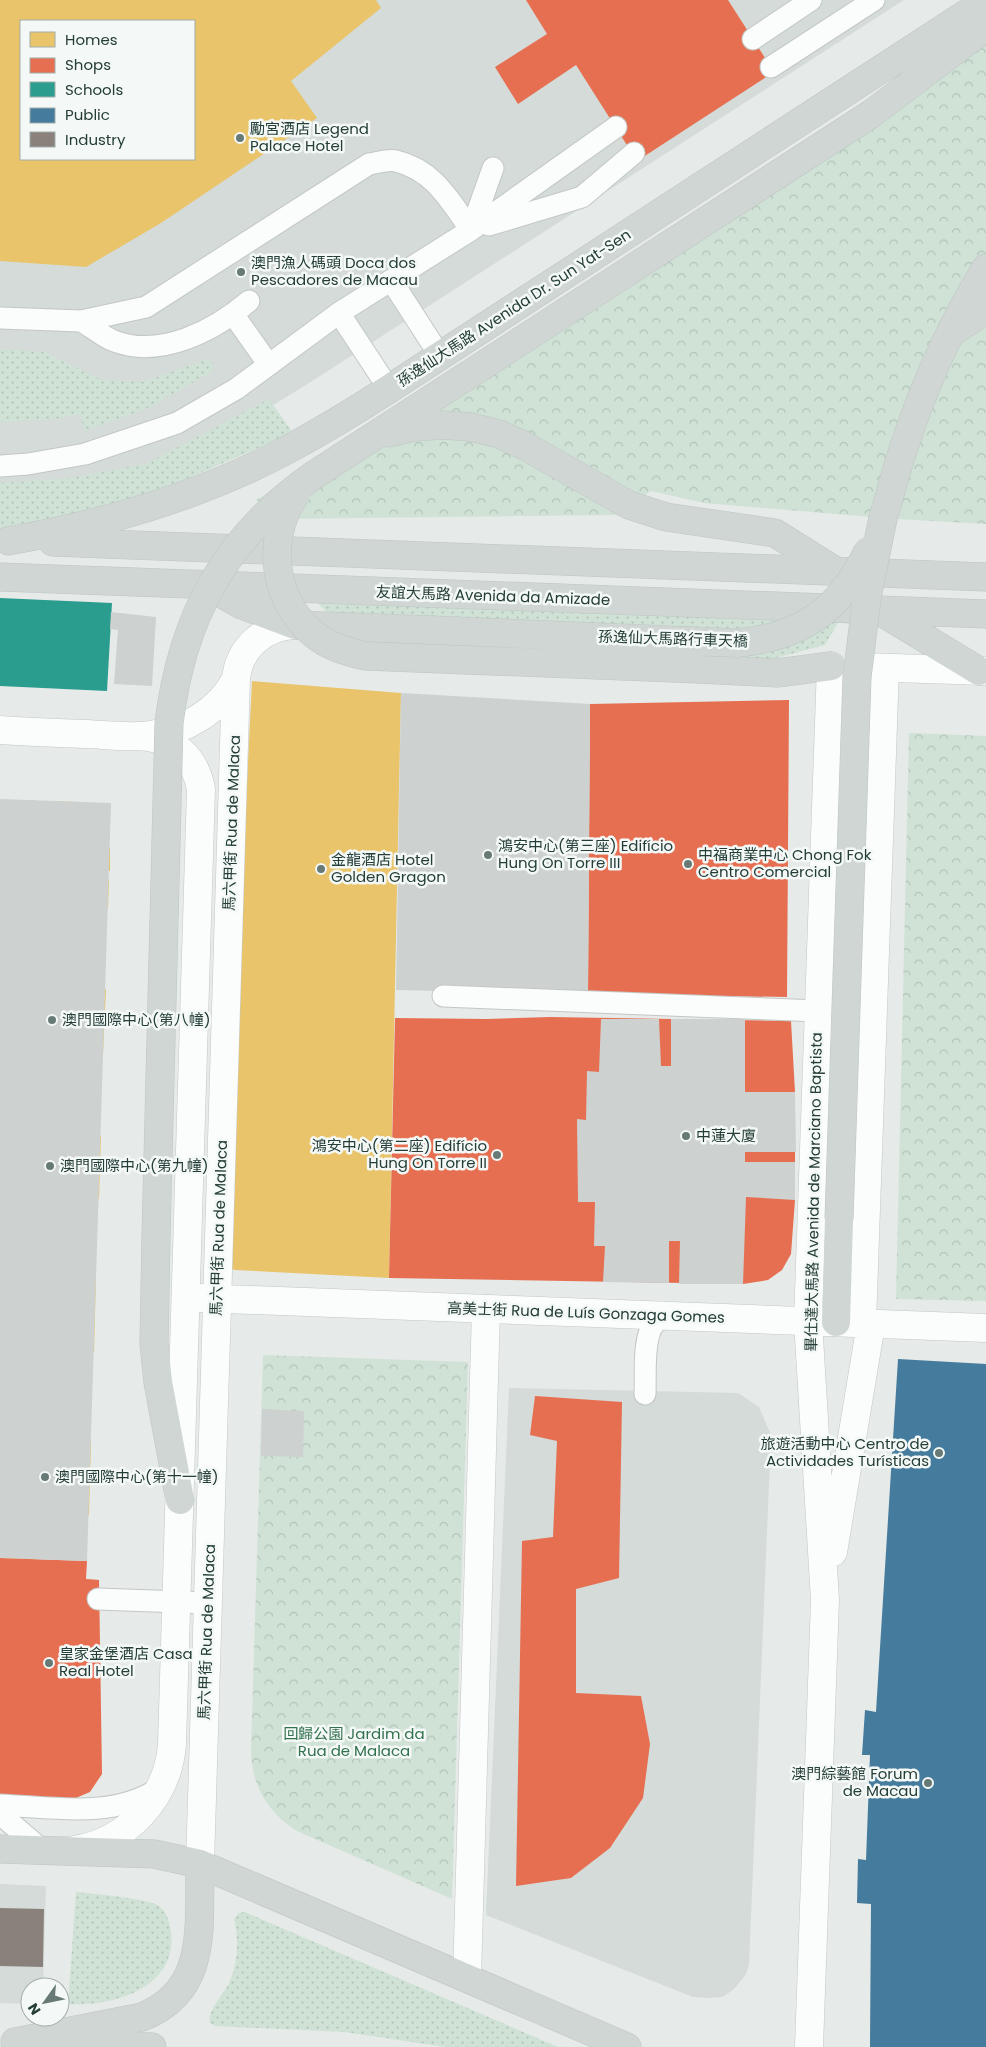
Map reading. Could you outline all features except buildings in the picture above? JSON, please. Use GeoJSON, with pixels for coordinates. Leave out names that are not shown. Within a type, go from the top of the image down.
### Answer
{"type":"FeatureCollection","features":[{"type":"Feature","properties":{"kind":"main road","name":"孫逸仙大馬路 Avenida Dr. Sun Yat-Sen"},"geometry":{"type":"LineString","coordinates":[[4,540],[72,529],[108,520],[215,484],[283,452],[389,389],[986,2]]}},
{"type":"Feature","properties":{"kind":"main road"},"geometry":{"type":"LineString","coordinates":[[180,1500],[158,1382],[154,1344],[169,723],[176,673],[192,624],[214,579],[228,557],[261,518],[279,501],[314,475],[870,114],[986,27]]}},
{"type":"Feature","properties":{"kind":"main road","name":"孫逸仙大馬路行車天橋"},"geometry":{"type":"LineString","coordinates":[[295,625],[737,643],[763,640],[809,623],[828,608],[859,571],[883,518],[906,441],[935,366],[970,294],[986,268]]}},
{"type":"Feature","properties":{"kind":"main road"},"geometry":{"type":"LineString","coordinates":[[952,332],[986,310]]}},
{"type":"Feature","properties":{"kind":"main road"},"geometry":{"type":"LineString","coordinates":[[360,445],[386,433],[414,427],[443,425],[471,427],[499,434],[525,446],[629,505],[666,517],[775,533],[836,571]]}},
{"type":"Feature","properties":{"kind":"main road"},"geometry":{"type":"LineString","coordinates":[[314,475],[302,487],[284,515],[276,548],[277,565],[286,598],[295,613],[318,637],[333,646],[365,656],[699,670],[777,672],[832,666]]}},
{"type":"Feature","properties":{"kind":"main road"},"geometry":{"type":"LineString","coordinates":[[856,1323],[839,1219],[858,677],[867,597],[883,518]]}},
{"type":"Feature","properties":{"kind":"main road"},"geometry":{"type":"LineString","coordinates":[[4,540],[986,577]]}},
{"type":"Feature","properties":{"kind":"main road","name":"友誼大馬路 Avenida da Amizade"},"geometry":{"type":"LineString","coordinates":[[0,577],[986,614]]}},
{"type":"Feature","properties":{"kind":"main road"},"geometry":{"type":"LineString","coordinates":[[207,585],[242,605],[295,625]]}},
{"type":"Feature","properties":{"kind":"main road"},"geometry":{"type":"LineString","coordinates":[[878,610],[983,671]]}},
{"type":"Feature","properties":{"kind":"main road"},"geometry":{"type":"LineString","coordinates":[[0,1849],[154,1854],[200,1864],[627,2047]]}},
{"type":"Feature","properties":{"kind":"main road"},"geometry":{"type":"LineString","coordinates":[[7,2042],[142,2017],[154,2012],[176,1996],[190,1974],[196,1955],[200,1864]]}},
{"type":"Feature","properties":{"kind":"main road"},"geometry":{"type":"LineString","coordinates":[[7,2042],[48,2047]]}},
{"type":"Feature","properties":{"kind":"main road"},"geometry":{"type":"LineString","coordinates":[[7,2042],[152,2047]]}},
{"type":"Feature","properties":{"kind":"street","name":"馬六甲街 Rua de Malaca"},"geometry":{"type":"LineString","coordinates":[[200,1864],[236,679],[242,656],[254,641],[271,630],[295,625]]}},
{"type":"Feature","properties":{"kind":"street"},"geometry":{"type":"LineString","coordinates":[[832,666],[983,671]]}},
{"type":"Feature","properties":{"kind":"street","name":"畢仕達大馬路 Avenida de Marciano Baptista"},"geometry":{"type":"LineString","coordinates":[[809,2047],[825,1600],[808,1321],[832,666]]}},
{"type":"Feature","properties":{"kind":"street"},"geometry":{"type":"LineString","coordinates":[[825,1600],[856,1323],[884,731],[885,668]]}},
{"type":"Feature","properties":{"kind":"street"},"geometry":{"type":"LineString","coordinates":[[0,730],[138,736],[167,732],[194,721],[218,703],[231,689],[236,679]]}},
{"type":"Feature","properties":{"kind":"street"},"geometry":{"type":"LineString","coordinates":[[829,730],[838,722],[850,719],[863,719],[884,731]]}},
{"type":"Feature","properties":{"kind":"street","name":"馬六甲街 Rua de Malaca"},"geometry":{"type":"LineString","coordinates":[[53,1851],[93,1846],[120,1833],[142,1814],[160,1788],[171,1753],[201,790],[194,766],[182,751],[161,739],[138,736]]}},
{"type":"Feature","properties":{"kind":"street","name":"高美士街 Rua de Luís Gonzaga Gomes"},"geometry":{"type":"LineString","coordinates":[[186,1297],[986,1328]]}},
{"type":"Feature","properties":{"kind":"street"},"geometry":{"type":"LineString","coordinates":[[467,1978],[486,1309]]}},
{"type":"Feature","properties":{"kind":"lane"},"geometry":{"type":"LineString","coordinates":[[753,38],[811,0]]}},
{"type":"Feature","properties":{"kind":"lane"},"geometry":{"type":"LineString","coordinates":[[771,67],[874,0]]}},
{"type":"Feature","properties":{"kind":"lane"},"geometry":{"type":"LineString","coordinates":[[0,466],[28,464],[85,454],[177,423],[236,389],[339,313],[472,230],[616,127]]}},
{"type":"Feature","properties":{"kind":"lane"},"geometry":{"type":"LineString","coordinates":[[472,230],[582,196],[634,153]]}},
{"type":"Feature","properties":{"kind":"lane"},"geometry":{"type":"LineString","coordinates":[[0,318],[81,321],[146,307],[369,164],[395,160],[427,173],[472,230]]}},
{"type":"Feature","properties":{"kind":"lane"},"geometry":{"type":"LineString","coordinates":[[472,230],[493,168]]}},
{"type":"Feature","properties":{"kind":"lane"},"geometry":{"type":"LineString","coordinates":[[391,280],[440,356]]}},
{"type":"Feature","properties":{"kind":"lane"},"geometry":{"type":"LineString","coordinates":[[81,321],[115,341],[145,346],[172,343],[194,335],[241,307],[269,365]]}},
{"type":"Feature","properties":{"kind":"lane"},"geometry":{"type":"LineString","coordinates":[[339,313],[389,389]]}},
{"type":"Feature","properties":{"kind":"lane"},"geometry":{"type":"LineString","coordinates":[[443,996],[819,1011]]}},
{"type":"Feature","properties":{"kind":"lane"},"geometry":{"type":"LineString","coordinates":[[627,1314],[640,1322],[646,1333],[645,1394]]}},
{"type":"Feature","properties":{"kind":"lane"},"geometry":{"type":"LineString","coordinates":[[647,1342],[650,1332],[657,1321],[670,1316]]}},
{"type":"Feature","properties":{"kind":"lane"},"geometry":{"type":"LineString","coordinates":[[98,1599],[208,1603]]}},
{"type":"Feature","properties":{"kind":"lane"},"geometry":{"type":"LineString","coordinates":[[0,1806],[105,1808],[134,1802],[160,1788]]}},
{"type":"Feature","properties":{"kind":"lane"},"geometry":{"type":"LineString","coordinates":[[0,1814],[53,1851]]}},
{"type":"Feature","properties":{"kind":"shaded area","name":"澳門漁人碼頭 Doca dos Pescadores de Macau"},"geometry":{"type":"Polygon","coordinates":[[[0,0],[904,0],[306,385],[242,424],[141,472],[0,486],[0,0]]]}},
{"type":"Feature","properties":{"kind":"shaded area"},"geometry":{"type":"Polygon","coordinates":[[[509,1388],[738,1393],[759,1407],[771,1435],[749,1964],[746,1974],[739,1983],[733,1990],[722,1997],[693,1997],[486,1915],[509,1388]]]}},
{"type":"Feature","properties":{"kind":"shaded area"},"geometry":{"type":"Polygon","coordinates":[[[0,1884],[46,1886],[43,1977],[20,1977],[20,2004],[0,2003],[0,1884]]]}},
{"type":"Feature","properties":{"kind":"green space"},"geometry":{"type":"Polygon","coordinates":[[[986,43],[986,524],[896,519],[704,503],[651,491],[614,515],[278,519],[256,500],[597,303],[877,127],[986,43]]]}},
{"type":"Feature","properties":{"kind":"green space"},"geometry":{"type":"Polygon","coordinates":[[[0,349],[44,352],[102,380],[143,382],[208,359],[213,364],[213,371],[150,407],[85,431],[80,414],[56,419],[0,422],[0,349]]]}},
{"type":"Feature","properties":{"kind":"green space"},"geometry":{"type":"Polygon","coordinates":[[[269,399],[293,433],[168,487],[123,503],[22,529],[0,529],[0,483],[71,478],[146,464],[269,399]]]}},
{"type":"Feature","properties":{"kind":"green space"},"geometry":{"type":"Polygon","coordinates":[[[313,598],[842,616],[825,645],[772,659],[402,643],[351,637],[313,598]]]}},
{"type":"Feature","properties":{"kind":"green space"},"geometry":{"type":"Polygon","coordinates":[[[909,733],[986,736],[986,1301],[896,1299],[909,733]]]}},
{"type":"Feature","properties":{"kind":"green space","name":"回歸公園 Jardim da Rua de Malaca"},"geometry":{"type":"Polygon","coordinates":[[[263,1355],[468,1362],[452,1899],[297,1831],[286,1824],[270,1807],[263,1797],[254,1776],[251,1751],[263,1355]]]}},
{"type":"Feature","properties":{"kind":"green space"},"geometry":{"type":"Polygon","coordinates":[[[76,1892],[143,1901],[153,1903],[162,1908],[170,1925],[170,1952],[164,1968],[153,1981],[138,1991],[122,1998],[104,2002],[70,2004],[70,1977],[76,1892]]]}},
{"type":"Feature","properties":{"kind":"green space"},"geometry":{"type":"Polygon","coordinates":[[[245,1912],[558,2047],[446,2047],[344,2032],[215,2026],[210,2023],[211,2012],[228,1986],[236,1958],[237,1935],[234,1919],[239,1913],[245,1912]]]}},
{"type":"Feature","properties":{"kind":"place","name":"勵宮酒店 Legend Palace Hotel"},"geometry":{"type":"Point","coordinates":[240,138]}},
{"type":"Feature","properties":{"kind":"place","name":"澳門漁人碼頭 Doca dos Pescadores de Macau"},"geometry":{"type":"Point","coordinates":[241,272]}},
{"type":"Feature","properties":{"kind":"place","name":"鴻安中心(第三座) Edifício Hung On Torre III"},"geometry":{"type":"Point","coordinates":[488,855]}},
{"type":"Feature","properties":{"kind":"place","name":"中福商業中心 Chong Fok Centro Comercial"},"geometry":{"type":"Point","coordinates":[688,864]}},
{"type":"Feature","properties":{"kind":"place","name":"金龍酒店 Hotel Golden Gragon"},"geometry":{"type":"Point","coordinates":[321,869]}},
{"type":"Feature","properties":{"kind":"place","name":"澳門國際中心(第八幢)"},"geometry":{"type":"Point","coordinates":[52,1020]}},
{"type":"Feature","properties":{"kind":"place","name":"中蓮大廈"},"geometry":{"type":"Point","coordinates":[686,1136]}},
{"type":"Feature","properties":{"kind":"place","name":"鴻安中心(第二座) Edifício Hung On Torre II"},"geometry":{"type":"Point","coordinates":[497,1155]}},
{"type":"Feature","properties":{"kind":"place","name":"澳門國際中心(第九幢)"},"geometry":{"type":"Point","coordinates":[50,1166]}},
{"type":"Feature","properties":{"kind":"place","name":"旅遊活動中心 Centro de Actividades Turísticas"},"geometry":{"type":"Point","coordinates":[939,1453]}},
{"type":"Feature","properties":{"kind":"place","name":"澳門國際中心(第十一幢)"},"geometry":{"type":"Point","coordinates":[45,1477]}},
{"type":"Feature","properties":{"kind":"place","name":"皇家金堡酒店 Casa Real Hotel"},"geometry":{"type":"Point","coordinates":[49,1663]}},
{"type":"Feature","properties":{"kind":"place","name":"澳門綜藝館 Forum de Macau"},"geometry":{"type":"Point","coordinates":[928,1783]}}]}
